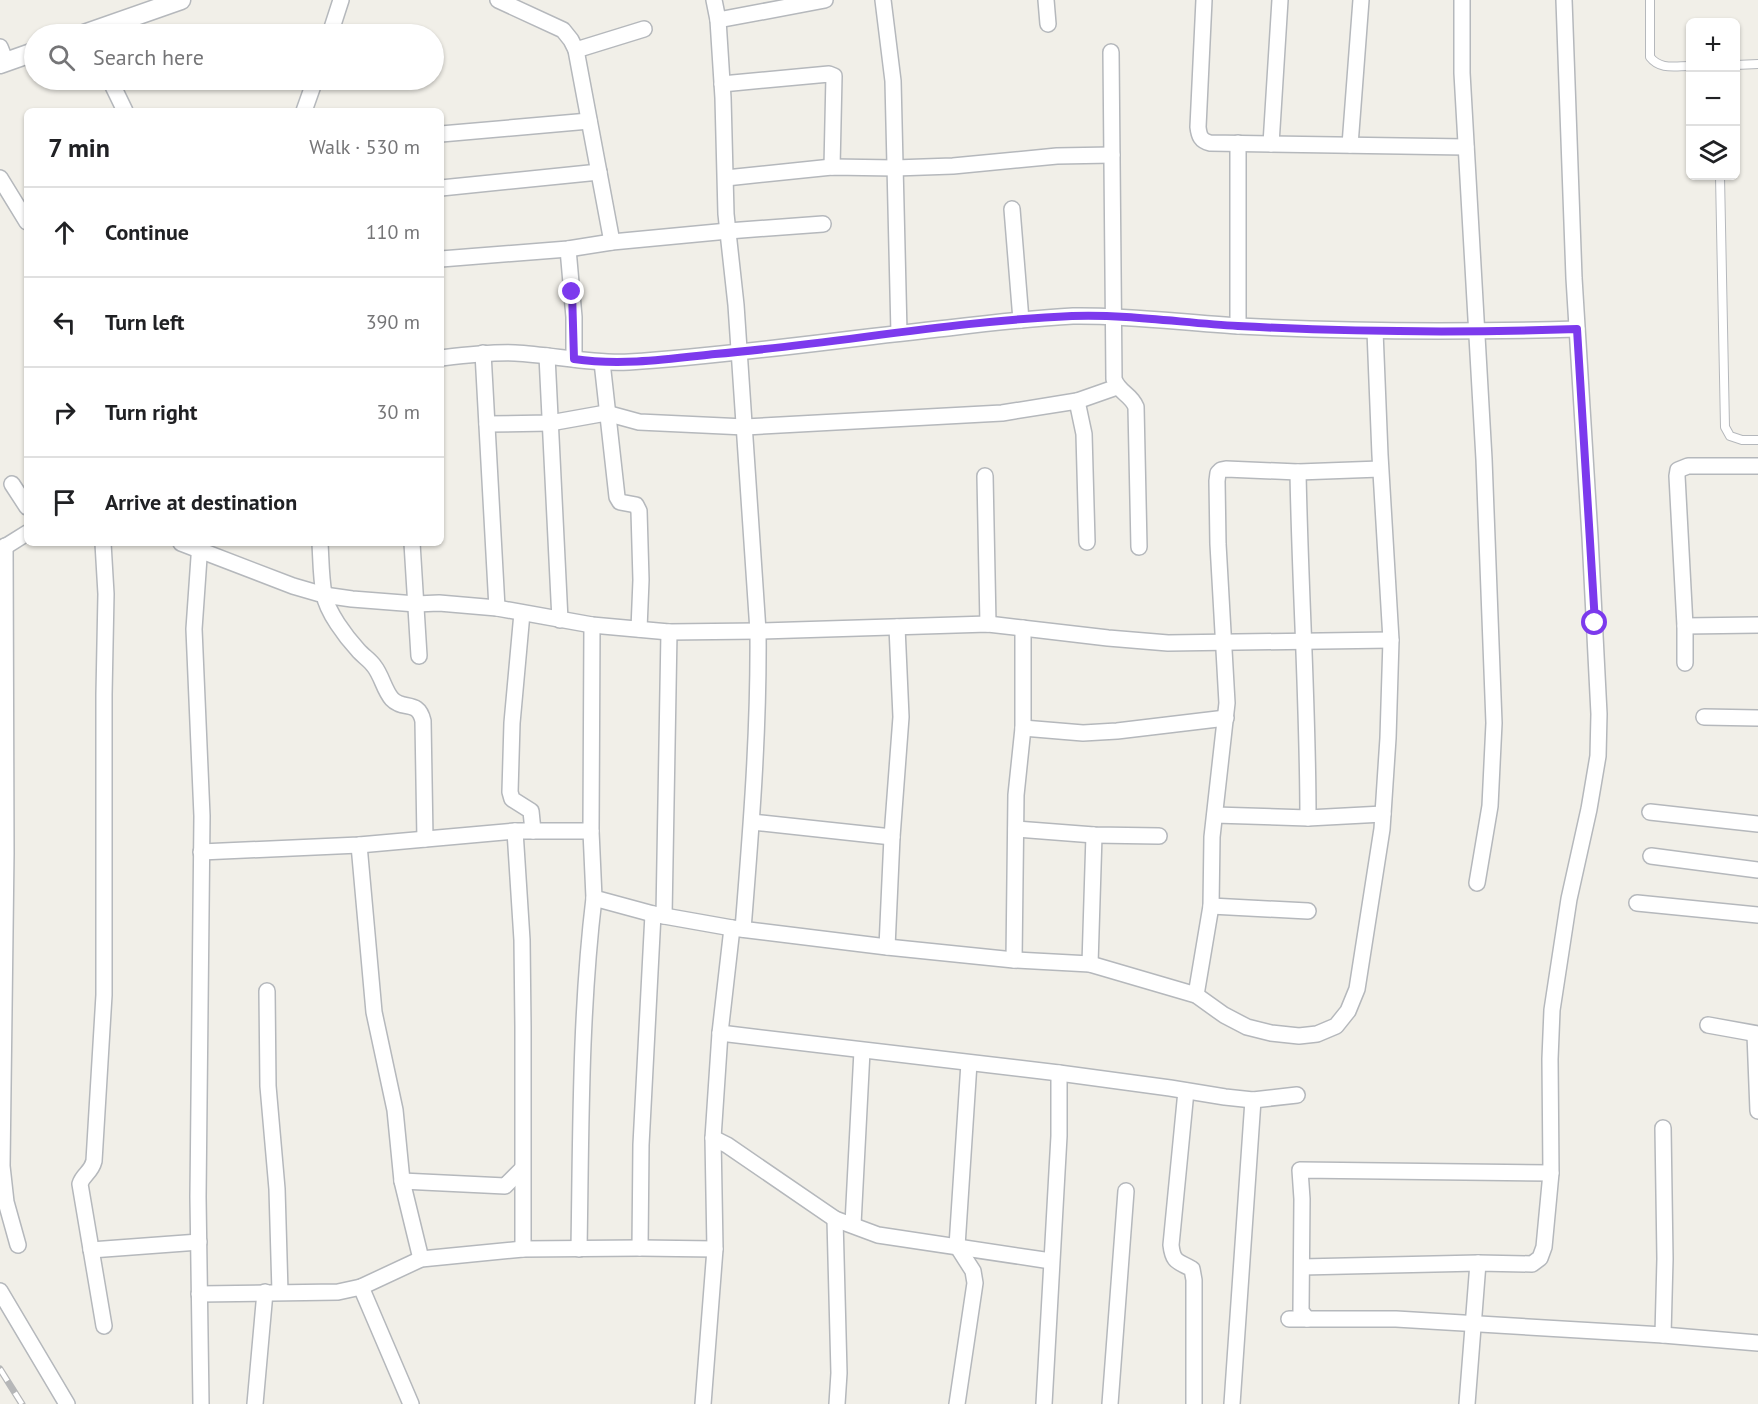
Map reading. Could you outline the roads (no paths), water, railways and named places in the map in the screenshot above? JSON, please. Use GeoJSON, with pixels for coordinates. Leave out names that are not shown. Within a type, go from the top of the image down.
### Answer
{"type":"FeatureCollection","features":[{"type":"Feature","properties":{"kind":"street"},"geometry":{"type":"LineString","coordinates":[[115,24],[181,0]]}},
{"type":"Feature","properties":{"kind":"street"},"geometry":{"type":"LineString","coordinates":[[333,24],[341,0]]}},
{"type":"Feature","properties":{"kind":"street"},"geometry":{"type":"LineString","coordinates":[[498,0],[563,30],[576,50],[612,242]]}},
{"type":"Feature","properties":{"kind":"street"},"geometry":{"type":"LineString","coordinates":[[703,1404],[716,1249],[713,1138],[720,1033],[752,822],[758,668],[758,632],[745,427],[726,214],[722,84],[718,20],[714,0]]}},
{"type":"Feature","properties":{"kind":"street"},"geometry":{"type":"LineString","coordinates":[[718,20],[825,0]]}},
{"type":"Feature","properties":{"kind":"street"},"geometry":{"type":"LineString","coordinates":[[883,0],[893,81],[900,333]]}},
{"type":"Feature","properties":{"kind":"street"},"geometry":{"type":"LineString","coordinates":[[1046,0],[1048,24]]}},
{"type":"Feature","properties":{"kind":"street"},"geometry":{"type":"LineString","coordinates":[[1204,0],[1198,126],[1199,135],[1204,141],[1210,143],[1466,147]]}},
{"type":"Feature","properties":{"kind":"street"},"geometry":{"type":"LineString","coordinates":[[1271,144],[1280,0]]}},
{"type":"Feature","properties":{"kind":"street"},"geometry":{"type":"LineString","coordinates":[[1350,145],[1361,0]]}},
{"type":"Feature","properties":{"kind":"street"},"geometry":{"type":"LineString","coordinates":[[1462,0],[1462,73],[1484,459],[1494,723],[1490,806],[1477,883]]}},
{"type":"Feature","properties":{"kind":"street"},"geometry":{"type":"LineString","coordinates":[[1302,1267],[1532,1264],[1540,1258],[1544,1247],[1551,1173],[1552,1010],[1569,899],[1598,756],[1599,714],[1577,329],[1567,124],[1564,0]]}},
{"type":"Feature","properties":{"kind":"street"},"geometry":{"type":"LineString","coordinates":[[576,50],[644,29]]}},
{"type":"Feature","properties":{"kind":"street"},"geometry":{"type":"LineString","coordinates":[[1111,52],[1114,379],[1117,387],[1133,399],[1136,407],[1139,547]]}},
{"type":"Feature","properties":{"kind":"street"},"geometry":{"type":"LineString","coordinates":[[2,58],[24,54]]}},
{"type":"Feature","properties":{"kind":"street"},"geometry":{"type":"LineString","coordinates":[[722,84],[829,74],[834,76],[832,167]]}},
{"type":"Feature","properties":{"kind":"street"},"geometry":{"type":"LineString","coordinates":[[115,90],[124,108]]}},
{"type":"Feature","properties":{"kind":"street"},"geometry":{"type":"LineString","coordinates":[[305,108],[311,90]]}},
{"type":"Feature","properties":{"kind":"street"},"geometry":{"type":"LineString","coordinates":[[444,134],[589,121]]}},
{"type":"Feature","properties":{"kind":"street"},"geometry":{"type":"LineString","coordinates":[[1238,143],[1238,326]]}},
{"type":"Feature","properties":{"kind":"street"},"geometry":{"type":"LineString","coordinates":[[726,178],[832,167],[953,166],[1046,157],[1112,155]]}},
{"type":"Feature","properties":{"kind":"street"},"geometry":{"type":"LineString","coordinates":[[444,188],[599,172]]}},
{"type":"Feature","properties":{"kind":"street"},"geometry":{"type":"LineString","coordinates":[[0,178],[24,217]]}},
{"type":"Feature","properties":{"kind":"street"},"geometry":{"type":"LineString","coordinates":[[1012,209],[1021,320]]}},
{"type":"Feature","properties":{"kind":"street"},"geometry":{"type":"LineString","coordinates":[[444,259],[824,224]]}},
{"type":"Feature","properties":{"kind":"street"},"geometry":{"type":"LineString","coordinates":[[568,249],[574,317],[574,359]]}},
{"type":"Feature","properties":{"kind":"street"},"geometry":{"type":"LineString","coordinates":[[444,358],[483,353],[517,353],[602,362],[626,362],[1073,316],[1113,316],[1238,326],[1375,331],[1476,332],[1577,329]]}},
{"type":"Feature","properties":{"kind":"street"},"geometry":{"type":"LineString","coordinates":[[594,898],[659,915],[737,929],[1014,960],[1090,964],[1196,995],[1224,1015],[1247,1027],[1299,1036],[1317,1034],[1336,1026],[1348,1011],[1357,989],[1383,814],[1388,738],[1390,640],[1375,331]]}},
{"type":"Feature","properties":{"kind":"street"},"geometry":{"type":"LineString","coordinates":[[483,353],[497,608]]}},
{"type":"Feature","properties":{"kind":"street"},"geometry":{"type":"LineString","coordinates":[[548,356],[560,620]]}},
{"type":"Feature","properties":{"kind":"street"},"geometry":{"type":"LineString","coordinates":[[602,362],[617,497],[620,502],[636,505],[639,511],[639,629]]}},
{"type":"Feature","properties":{"kind":"street"},"geometry":{"type":"LineString","coordinates":[[487,424],[550,423],[606,413],[639,422],[745,427],[1002,413],[1077,401],[1117,387]]}},
{"type":"Feature","properties":{"kind":"street"},"geometry":{"type":"LineString","coordinates":[[1077,401],[1084,434],[1087,542]]}},
{"type":"Feature","properties":{"kind":"street"},"geometry":{"type":"LineString","coordinates":[[1685,663],[1678,470],[1688,466],[1758,466]]}},
{"type":"Feature","properties":{"kind":"street"},"geometry":{"type":"LineString","coordinates":[[1196,995],[1211,906],[1212,837],[1227,703],[1218,544],[1218,473],[1226,469],[1298,472],[1380,469]]}},
{"type":"Feature","properties":{"kind":"street"},"geometry":{"type":"LineString","coordinates":[[1298,472],[1308,735],[1308,818]]}},
{"type":"Feature","properties":{"kind":"street"},"geometry":{"type":"LineString","coordinates":[[985,476],[988,624]]}},
{"type":"Feature","properties":{"kind":"street"},"geometry":{"type":"LineString","coordinates":[[12,484],[24,502]]}},
{"type":"Feature","properties":{"kind":"street"},"geometry":{"type":"LineString","coordinates":[[18,1245],[6,1202],[2,1166],[6,817],[3,548],[24,535]]}},
{"type":"Feature","properties":{"kind":"street"},"geometry":{"type":"LineString","coordinates":[[103,546],[106,594],[104,995],[94,1161],[92,1169],[82,1178],[80,1184],[104,1326]]}},
{"type":"Feature","properties":{"kind":"street"},"geometry":{"type":"LineString","coordinates":[[201,1404],[199,1242],[202,816],[194,629],[200,546],[293,586],[324,595],[416,604],[439,603],[497,608],[592,625],[669,632],[758,632],[988,624],[1167,643],[1390,640]]}},
{"type":"Feature","properties":{"kind":"street"},"geometry":{"type":"LineString","coordinates":[[320,546],[324,595],[330,612],[357,650],[374,665],[395,702],[417,708],[422,714],[425,839]]}},
{"type":"Feature","properties":{"kind":"street"},"geometry":{"type":"LineString","coordinates":[[412,546],[419,656]]}},
{"type":"Feature","properties":{"kind":"street"},"geometry":{"type":"LineString","coordinates":[[522,613],[512,723],[510,792],[512,799],[531,811],[533,831]]}},
{"type":"Feature","properties":{"kind":"street"},"geometry":{"type":"LineString","coordinates":[[579,1249],[584,1031],[594,898],[591,831],[592,625]]}},
{"type":"Feature","properties":{"kind":"street"},"geometry":{"type":"LineString","coordinates":[[1685,626],[1758,625]]}},
{"type":"Feature","properties":{"kind":"street"},"geometry":{"type":"LineString","coordinates":[[887,947],[900,717],[897,627]]}},
{"type":"Feature","properties":{"kind":"street"},"geometry":{"type":"LineString","coordinates":[[1014,960],[1016,795],[1023,728],[1023,628]]}},
{"type":"Feature","properties":{"kind":"street"},"geometry":{"type":"LineString","coordinates":[[640,1248],[641,1145],[659,915],[669,632]]}},
{"type":"Feature","properties":{"kind":"street"},"geometry":{"type":"LineString","coordinates":[[1704,717],[1758,718]]}},
{"type":"Feature","properties":{"kind":"street"},"geometry":{"type":"LineString","coordinates":[[1023,728],[1083,733],[1226,718]]}},
{"type":"Feature","properties":{"kind":"street"},"geometry":{"type":"LineString","coordinates":[[1650,812],[1758,824]]}},
{"type":"Feature","properties":{"kind":"street"},"geometry":{"type":"LineString","coordinates":[[1215,815],[1308,818],[1383,814]]}},
{"type":"Feature","properties":{"kind":"street"},"geometry":{"type":"LineString","coordinates":[[752,822],[892,837]]}},
{"type":"Feature","properties":{"kind":"street"},"geometry":{"type":"LineString","coordinates":[[1016,829],[1094,835],[1159,836]]}},
{"type":"Feature","properties":{"kind":"street"},"geometry":{"type":"LineString","coordinates":[[201,852],[359,845],[515,831],[591,831]]}},
{"type":"Feature","properties":{"kind":"street"},"geometry":{"type":"LineString","coordinates":[[515,831],[524,1027],[523,1249]]}},
{"type":"Feature","properties":{"kind":"street"},"geometry":{"type":"LineString","coordinates":[[1090,964],[1094,835]]}},
{"type":"Feature","properties":{"kind":"street"},"geometry":{"type":"LineString","coordinates":[[359,845],[374,1012],[395,1110],[402,1181],[421,1259]]}},
{"type":"Feature","properties":{"kind":"street"},"geometry":{"type":"LineString","coordinates":[[1651,856],[1758,870]]}},
{"type":"Feature","properties":{"kind":"street"},"geometry":{"type":"LineString","coordinates":[[1637,903],[1758,915]]}},
{"type":"Feature","properties":{"kind":"street"},"geometry":{"type":"LineString","coordinates":[[1211,906],[1308,911]]}},
{"type":"Feature","properties":{"kind":"street"},"geometry":{"type":"LineString","coordinates":[[255,1404],[272,1293],[277,1189],[268,1086],[267,991]]}},
{"type":"Feature","properties":{"kind":"street"},"geometry":{"type":"LineString","coordinates":[[1708,1025],[1757,1034],[1758,1112]]}},
{"type":"Feature","properties":{"kind":"street"},"geometry":{"type":"LineString","coordinates":[[720,1033],[1059,1073],[1225,1097],[1253,1100],[1297,1095]]}},
{"type":"Feature","properties":{"kind":"street"},"geometry":{"type":"LineString","coordinates":[[853,1224],[862,1051]]}},
{"type":"Feature","properties":{"kind":"street"},"geometry":{"type":"LineString","coordinates":[[957,1404],[975,1283],[973,1271],[957,1246],[969,1063]]}},
{"type":"Feature","properties":{"kind":"street"},"geometry":{"type":"LineString","coordinates":[[1044,1404],[1059,1136],[1059,1073]]}},
{"type":"Feature","properties":{"kind":"street"},"geometry":{"type":"LineString","coordinates":[[1186,1090],[1171,1245],[1173,1256],[1177,1262],[1192,1269],[1194,1280],[1194,1404]]}},
{"type":"Feature","properties":{"kind":"street"},"geometry":{"type":"LineString","coordinates":[[1232,1404],[1253,1100]]}},
{"type":"Feature","properties":{"kind":"street"},"geometry":{"type":"LineString","coordinates":[[1663,1128],[1665,1259],[1663,1335]]}},
{"type":"Feature","properties":{"kind":"street"},"geometry":{"type":"LineString","coordinates":[[713,1138],[727,1144],[835,1219],[878,1235],[1052,1262]]}},
{"type":"Feature","properties":{"kind":"street"},"geometry":{"type":"LineString","coordinates":[[402,1181],[505,1186],[522,1169]]}},
{"type":"Feature","properties":{"kind":"street"},"geometry":{"type":"LineString","coordinates":[[1306,1320],[1301,1311],[1300,1170],[1551,1173]]}},
{"type":"Feature","properties":{"kind":"street"},"geometry":{"type":"LineString","coordinates":[[1110,1404],[1126,1191]]}},
{"type":"Feature","properties":{"kind":"street"},"geometry":{"type":"LineString","coordinates":[[835,1219],[839,1374],[837,1404]]}},
{"type":"Feature","properties":{"kind":"street"},"geometry":{"type":"LineString","coordinates":[[90,1250],[199,1242]]}},
{"type":"Feature","properties":{"kind":"street"},"geometry":{"type":"LineString","coordinates":[[199,1294],[338,1292],[361,1287],[421,1259],[523,1249],[716,1249]]}},
{"type":"Feature","properties":{"kind":"street"},"geometry":{"type":"LineString","coordinates":[[1467,1404],[1478,1263]]}},
{"type":"Feature","properties":{"kind":"street"},"geometry":{"type":"LineString","coordinates":[[361,1287],[411,1404]]}},
{"type":"Feature","properties":{"kind":"street"},"geometry":{"type":"LineString","coordinates":[[0,1291],[68,1404]]}},
{"type":"Feature","properties":{"kind":"street"},"geometry":{"type":"LineString","coordinates":[[1290,1320],[1396,1320],[1663,1335],[1758,1343]]}},
{"type":"Feature","properties":{"kind":"lane"},"geometry":{"type":"LineString","coordinates":[[1650,0],[1650,57],[1655,64],[1686,66]]}},
{"type":"Feature","properties":{"kind":"lane"},"geometry":{"type":"LineString","coordinates":[[1740,65],[1758,64]]}},
{"type":"Feature","properties":{"kind":"lane"},"geometry":{"type":"LineString","coordinates":[[1720,180],[1725,427],[1730,436],[1742,440],[1758,440]]}},
{"type":"Feature","properties":{"kind":"railway"},"geometry":{"type":"LineString","coordinates":[[0,1369],[22,1404]]}}]}
